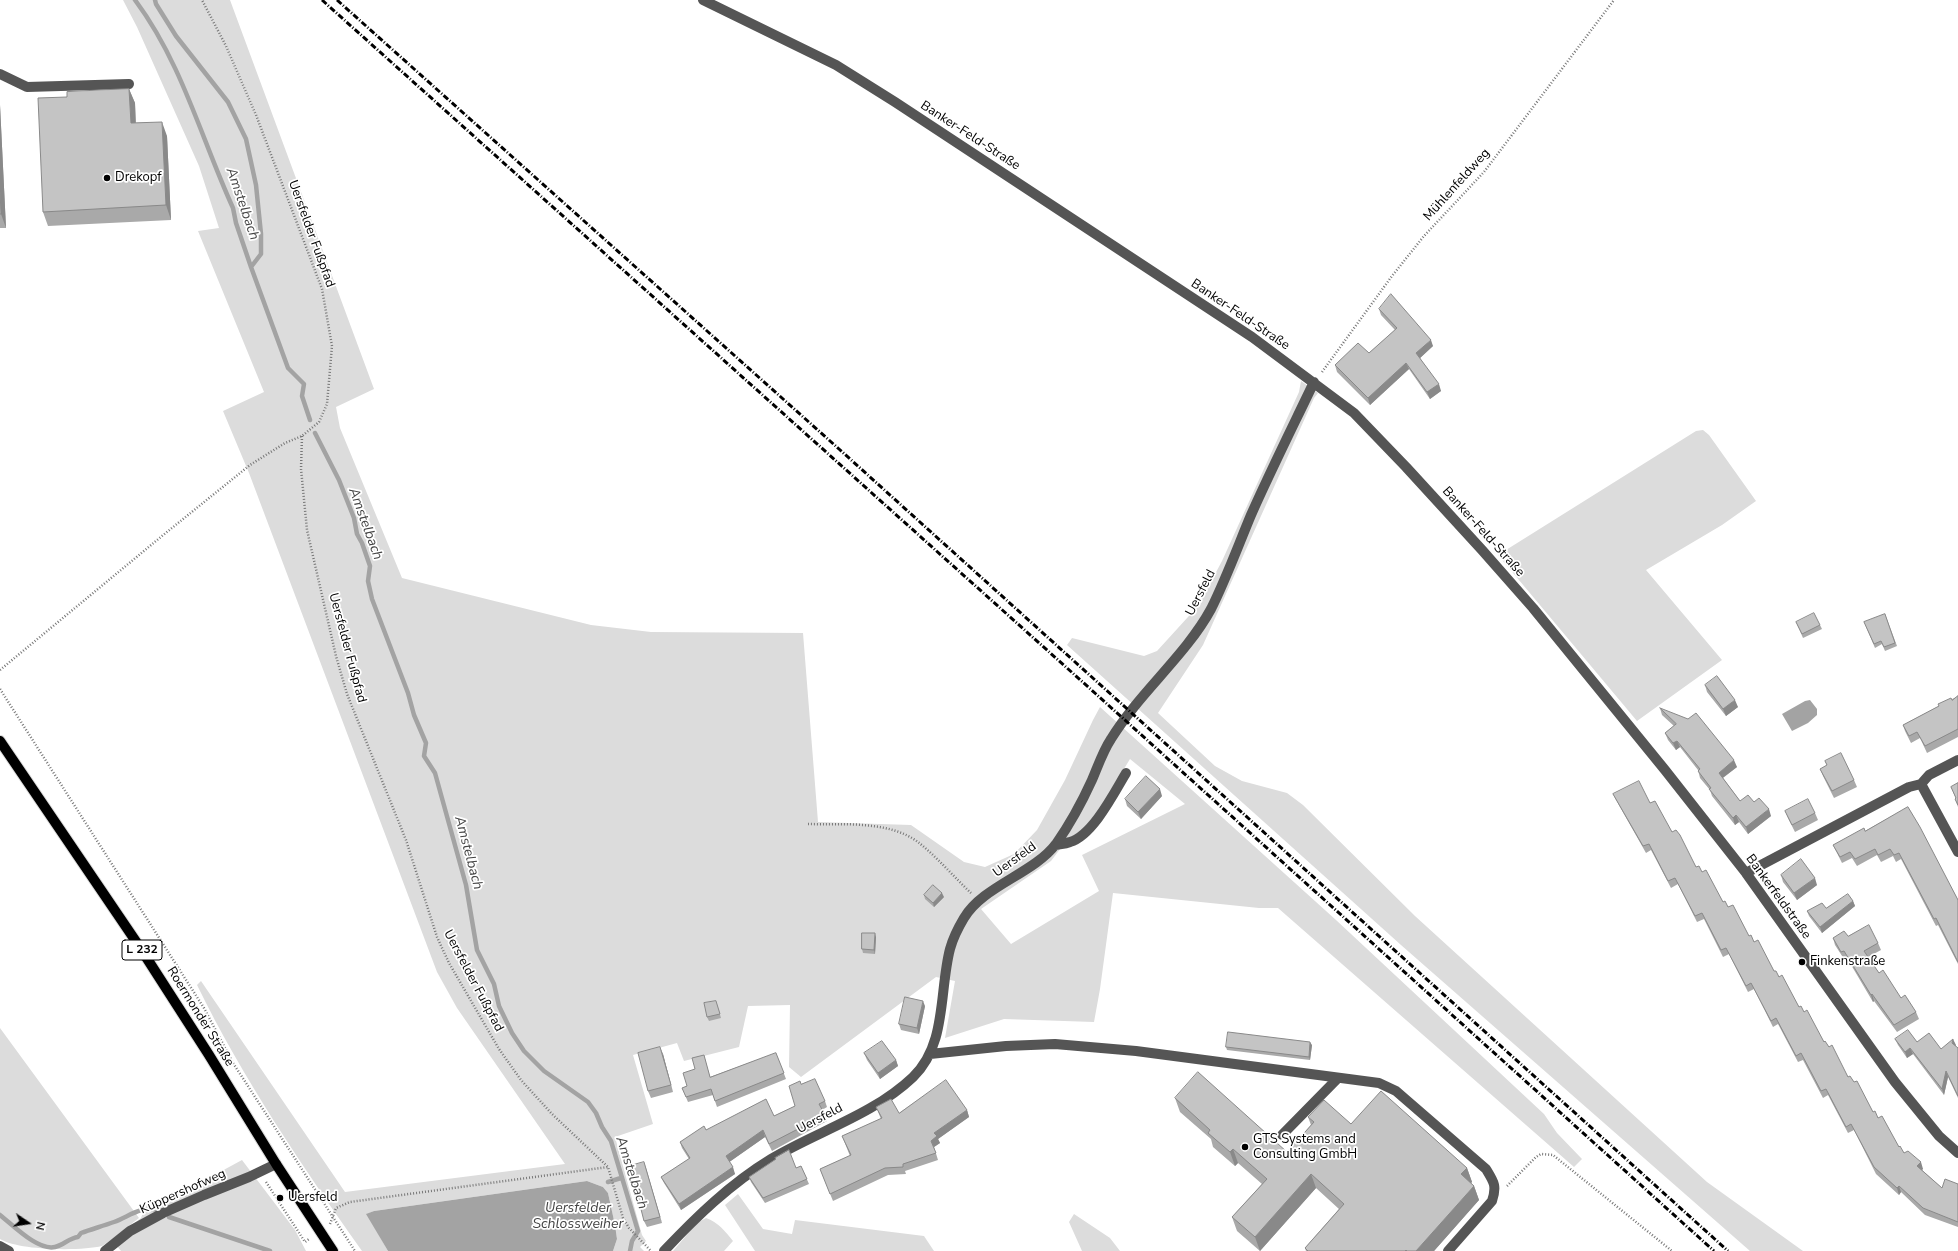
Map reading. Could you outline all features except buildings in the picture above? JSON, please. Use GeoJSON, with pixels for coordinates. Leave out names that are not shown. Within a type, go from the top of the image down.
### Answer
{"type":"FeatureCollection","features":[{"type":"Feature","properties":{"kind":"main road","name":"Roermonder Straße"},"geometry":{"type":"LineString","coordinates":[[0,742],[137,943],[332,1251]]}},
{"type":"Feature","properties":{"kind":"street","name":"Banker-Feld-Straße"},"geometry":{"type":"LineString","coordinates":[[703,0],[836,65],[895,102],[1252,337],[1354,413],[1482,550],[1665,770]]}},
{"type":"Feature","properties":{"kind":"street"},"geometry":{"type":"LineString","coordinates":[[0,74],[27,87],[129,84]]}},
{"type":"Feature","properties":{"kind":"street","name":"Uersfeld"},"geometry":{"type":"LineString","coordinates":[[664,1251],[699,1214],[744,1178],[772,1159],[888,1097],[914,1076],[930,1054],[936,1037],[950,950],[956,933],[968,913],[980,902],[1044,857],[1055,845],[1078,807],[1109,742],[1127,714],[1188,642],[1210,610],[1256,506],[1314,382]]}},
{"type":"Feature","properties":{"kind":"street"},"geometry":{"type":"LineString","coordinates":[[1746,873],[1909,787],[1921,784],[1929,775],[1958,760]]}},
{"type":"Feature","properties":{"kind":"street","name":"Bankerfeldstraße"},"geometry":{"type":"LineString","coordinates":[[1665,770],[1746,873],[1895,1082],[1939,1136],[1958,1153]]}},
{"type":"Feature","properties":{"kind":"street"},"geometry":{"type":"LineString","coordinates":[[1055,845],[1071,842],[1084,833],[1096,821],[1126,773]]}},
{"type":"Feature","properties":{"kind":"street"},"geometry":{"type":"LineString","coordinates":[[1921,784],[1958,852]]}},
{"type":"Feature","properties":{"kind":"street"},"geometry":{"type":"LineString","coordinates":[[930,1054],[1006,1046],[1055,1044],[1136,1051],[1379,1083],[1396,1091],[1486,1169],[1494,1181],[1496,1191],[1492,1201],[1448,1251]]}},
{"type":"Feature","properties":{"kind":"street"},"geometry":{"type":"LineString","coordinates":[[1282,1135],[1338,1078]]}},
{"type":"Feature","properties":{"kind":"street","name":"Küppershofweg"},"geometry":{"type":"LineString","coordinates":[[105,1251],[130,1231],[163,1214],[276,1164]]}},
{"type":"Feature","properties":{"kind":"street"},"geometry":{"type":"LineString","coordinates":[[0,1246],[9,1251]]}},
{"type":"Feature","properties":{"kind":"path","name":"Uersfelder Fußpfad"},"geometry":{"type":"LineString","coordinates":[[202,0],[226,46],[256,115],[322,289],[332,346],[327,404],[319,422],[302,436],[301,469],[306,530],[336,656],[347,694],[406,840],[437,937],[449,962],[495,1042],[521,1080],[552,1114],[608,1167],[623,1218],[651,1251]]}},
{"type":"Feature","properties":{"kind":"path","name":"Mühlenfeldweg"},"geometry":{"type":"LineString","coordinates":[[1314,382],[1415,248],[1484,172],[1614,0]]}},
{"type":"Feature","properties":{"kind":"path"},"geometry":{"type":"LineString","coordinates":[[0,670],[250,465],[285,443],[302,436]]}},
{"type":"Feature","properties":{"kind":"path"},"geometry":{"type":"LineString","coordinates":[[0,689],[204,1008],[233,1064],[355,1251]]}},
{"type":"Feature","properties":{"kind":"path"},"geometry":{"type":"LineString","coordinates":[[808,824],[870,826],[887,829],[902,834],[917,842],[980,902]]}},
{"type":"Feature","properties":{"kind":"path"},"geometry":{"type":"LineString","coordinates":[[1496,1191],[1504,1190],[1536,1156],[1541,1154],[1553,1155],[1672,1251]]}},
{"type":"Feature","properties":{"kind":"path"},"geometry":{"type":"LineString","coordinates":[[333,1216],[336,1208],[350,1202],[608,1167]]}},
{"type":"Feature","properties":{"kind":"path"},"geometry":{"type":"LineString","coordinates":[[259,1172],[305,1242],[319,1232]]}},
{"type":"Feature","properties":{"kind":"shaded area"},"geometry":{"type":"Polygon","coordinates":[[[123,0],[230,0],[374,389],[336,407],[340,428],[402,578],[591,625],[651,632],[803,633],[818,822],[911,825],[964,862],[985,867],[1014,854],[1037,830],[1065,780],[1100,707],[1336,920],[1544,1114],[1557,1133],[1582,1159],[1574,1167],[1278,908],[1259,908],[1113,893],[1094,1022],[1004,1019],[945,1038],[955,981],[936,977],[801,1077],[789,1067],[790,1005],[748,1006],[739,1047],[684,1061],[677,1043],[633,1055],[653,1124],[615,1137],[642,1235],[646,1241],[640,1247],[644,1251],[613,1251],[617,1239],[608,1193],[603,1187],[587,1181],[374,1211],[367,1214],[388,1251],[362,1251],[317,1187],[254,1088],[197,985],[201,981],[345,1192],[565,1164],[457,1008],[437,972],[249,473],[223,411],[264,392],[198,231],[219,228],[199,166],[137,27],[123,0]],[[1130,759],[1097,813],[1086,827],[1067,840],[1051,861],[981,909],[1011,944],[1099,891],[1082,855],[1185,804],[1130,759]]]}},
{"type":"Feature","properties":{"kind":"shaded area"},"geometry":{"type":"Polygon","coordinates":[[[1301,381],[1318,393],[1314,398],[1203,645],[1158,713],[1215,766],[1242,781],[1287,793],[1303,805],[1415,916],[1707,1182],[1803,1251],[1750,1251],[1401,945],[1067,645],[1072,638],[1144,656],[1157,651],[1198,606],[1222,561],[1299,392],[1301,381]]]}},
{"type":"Feature","properties":{"kind":"shaded area"},"geometry":{"type":"Polygon","coordinates":[[[1703,430],[1709,435],[1756,501],[1722,525],[1646,570],[1722,660],[1637,721],[1498,555],[1696,431],[1703,430]]]}},
{"type":"Feature","properties":{"kind":"shaded area"},"geometry":{"type":"Polygon","coordinates":[[[0,1028],[139,1218],[102,1246],[80,1249],[36,1248],[9,1243],[0,1239],[0,1028]]]}},
{"type":"Feature","properties":{"kind":"shaded area"},"geometry":{"type":"Polygon","coordinates":[[[242,1160],[295,1230],[306,1251],[121,1251],[112,1240],[141,1218],[146,1205],[207,1179],[242,1160]]]}},
{"type":"Feature","properties":{"kind":"shaded area"},"geometry":{"type":"Polygon","coordinates":[[[738,1194],[763,1229],[792,1234],[795,1220],[924,1236],[934,1251],[755,1251],[725,1205],[738,1194]]]}},
{"type":"Feature","properties":{"kind":"shaded area"},"geometry":{"type":"Polygon","coordinates":[[[1074,1214],[1110,1238],[1120,1251],[1082,1251],[1069,1222],[1074,1214]]]}},
{"type":"Feature","properties":{"kind":"shaded area"},"geometry":{"type":"Polygon","coordinates":[[[706,1218],[718,1224],[733,1241],[724,1251],[673,1251],[697,1223],[706,1218]]]}},
{"type":"Feature","properties":{"kind":"water"},"geometry":{"type":"Polygon","coordinates":[[[1810,700],[1817,709],[1817,715],[1808,723],[1792,731],[1782,714],[1805,701],[1810,700]]]}},
{"type":"Feature","properties":{"kind":"water","name":"Uersfelder Schlossweiher"},"geometry":{"type":"Polygon","coordinates":[[[587,1181],[603,1187],[608,1193],[617,1239],[613,1251],[388,1251],[366,1214],[374,1211],[587,1181]]]}},
{"type":"Feature","properties":{"kind":"waterway","name":"Amstelbach"},"geometry":{"type":"LineString","coordinates":[[135,0],[166,49],[190,101],[233,208],[236,223],[251,267],[288,368],[304,384],[302,396],[310,420]]}},
{"type":"Feature","properties":{"kind":"waterway"},"geometry":{"type":"LineString","coordinates":[[155,0],[176,36],[228,102],[246,139],[256,185],[261,234],[261,254],[251,267]]}},
{"type":"Feature","properties":{"kind":"waterway","name":"Amstelbach"},"geometry":{"type":"LineString","coordinates":[[315,433],[339,480],[354,518],[357,534],[362,543],[370,566],[368,581],[372,599],[408,693],[414,715],[426,743],[424,756],[435,773],[466,885],[477,950],[494,984],[499,1006],[512,1033],[524,1051],[544,1071],[588,1102],[596,1113],[602,1127],[611,1141],[638,1231],[632,1241],[630,1251]]}},
{"type":"Feature","properties":{"kind":"waterway"},"geometry":{"type":"LineString","coordinates":[[608,1182],[621,1178]]}},
{"type":"Feature","properties":{"kind":"waterway"},"geometry":{"type":"LineString","coordinates":[[0,1215],[34,1242],[48,1247],[55,1247],[78,1237],[81,1233],[114,1222],[140,1210],[158,1210]]}},
{"type":"Feature","properties":{"kind":"waterway"},"geometry":{"type":"LineString","coordinates":[[169,1217],[270,1251]]}},
{"type":"Feature","properties":{"kind":"railway"},"geometry":{"type":"LineString","coordinates":[[322,0],[1714,1251]]}},
{"type":"Feature","properties":{"kind":"railway"},"geometry":{"type":"LineString","coordinates":[[337,0],[839,449],[1728,1251]]}},
{"type":"Feature","properties":{"kind":"place","name":"Drekopf"},"geometry":{"type":"Point","coordinates":[107,178]}},
{"type":"Feature","properties":{"kind":"place","name":"Finkenstraße"},"geometry":{"type":"Point","coordinates":[1802,962]}},
{"type":"Feature","properties":{"kind":"place","name":"GTS Systems and Consulting GmbH"},"geometry":{"type":"Point","coordinates":[1245,1147]}},
{"type":"Feature","properties":{"kind":"place","name":"Uersfeld"},"geometry":{"type":"Point","coordinates":[280,1198]}}]}
